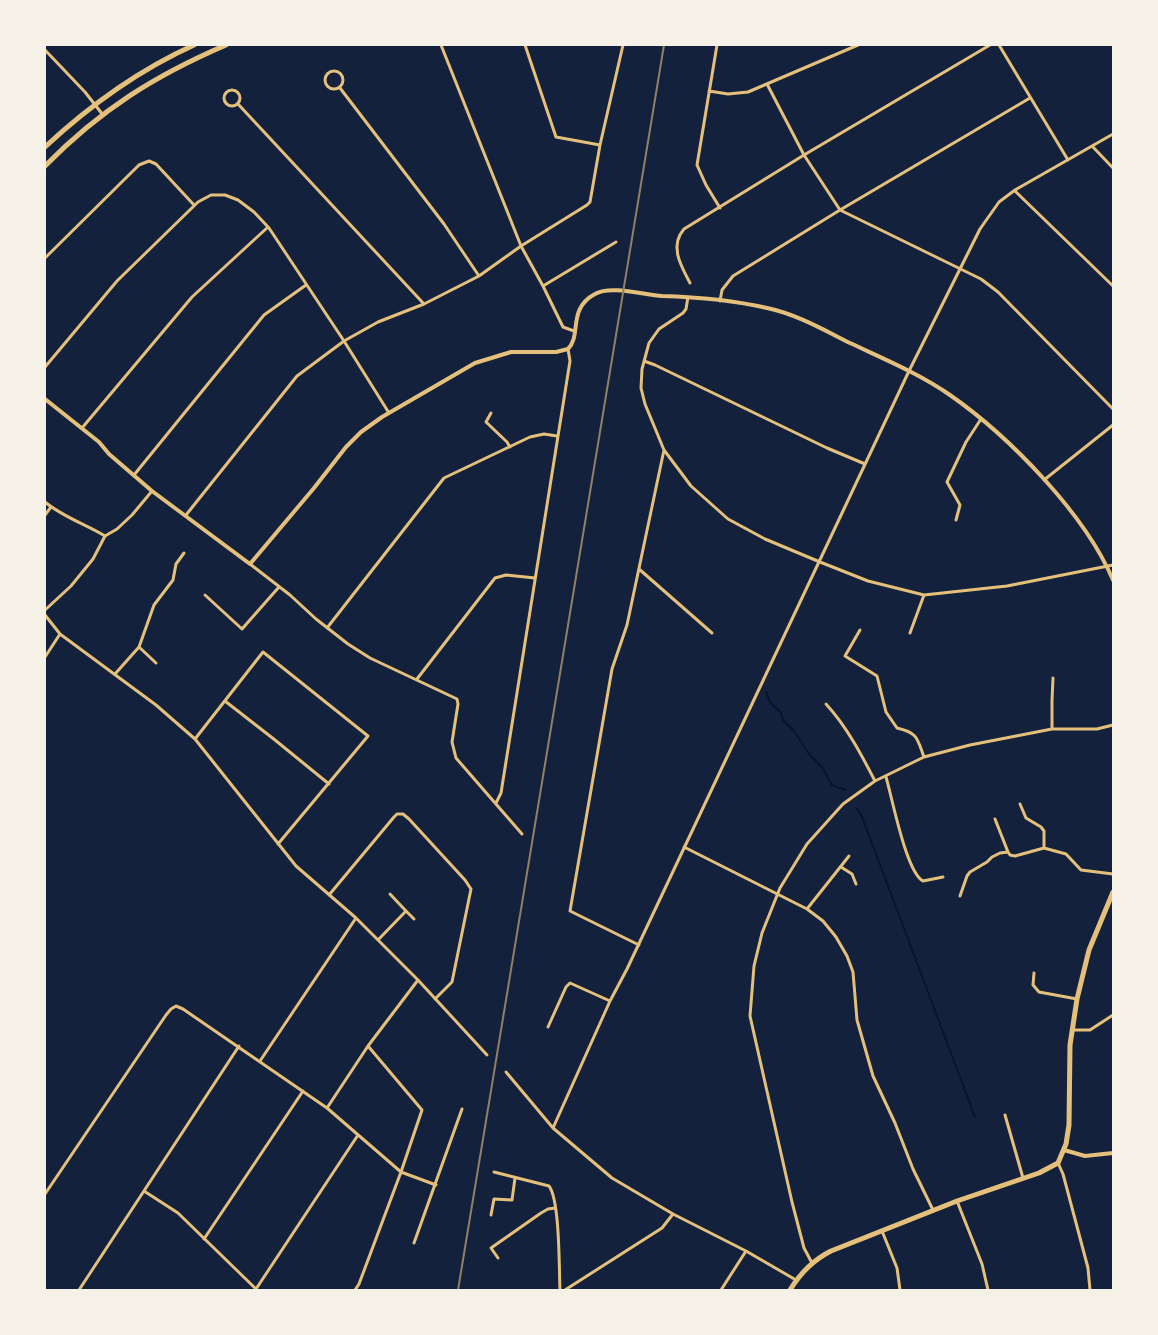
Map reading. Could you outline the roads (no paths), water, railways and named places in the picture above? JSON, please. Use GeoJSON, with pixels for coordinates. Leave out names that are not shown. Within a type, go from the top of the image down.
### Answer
{"type":"FeatureCollection","features":[{"type":"Feature","properties":{"kind":"main road"},"geometry":{"type":"LineString","coordinates":[[45,148],[94,105],[151,67],[194,45]]}},
{"type":"Feature","properties":{"kind":"main road"},"geometry":{"type":"LineString","coordinates":[[45,166],[67,144],[137,90],[187,62],[226,45]]}},
{"type":"Feature","properties":{"kind":"main road"},"geometry":{"type":"LineString","coordinates":[[790,1290],[812,1262],[832,1251],[933,1210],[1039,1173],[1058,1163],[1064,1150],[1069,1119],[1069,1067],[1077,999],[1088,953],[1113,892]]}},
{"type":"Feature","properties":{"kind":"street"},"geometry":{"type":"LineString","coordinates":[[440,45],[521,246],[563,327],[574,331]]}},
{"type":"Feature","properties":{"kind":"street"},"geometry":{"type":"LineString","coordinates":[[525,45],[556,137],[600,144]]}},
{"type":"Feature","properties":{"kind":"street"},"geometry":{"type":"LineString","coordinates":[[186,515],[297,376],[344,341],[378,322],[424,304],[479,276],[521,246],[590,202],[600,144],[623,45]]}},
{"type":"Feature","properties":{"kind":"street"},"geometry":{"type":"LineString","coordinates":[[717,45],[698,164],[706,185],[720,208]]}},
{"type":"Feature","properties":{"kind":"street"},"geometry":{"type":"LineString","coordinates":[[709,91],[728,94],[748,92],[858,45]]}},
{"type":"Feature","properties":{"kind":"street"},"geometry":{"type":"LineString","coordinates":[[690,283],[680,264],[677,252],[676,242],[679,234],[692,224],[804,155],[990,45]]}},
{"type":"Feature","properties":{"kind":"street"},"geometry":{"type":"LineString","coordinates":[[999,45],[1068,160]]}},
{"type":"Feature","properties":{"kind":"street"},"geometry":{"type":"LineString","coordinates":[[45,50],[85,92],[103,115]]}},
{"type":"Feature","properties":{"kind":"street"},"geometry":{"type":"LineString","coordinates":[[337,71],[342,74],[344,80],[340,88],[330,88],[326,84],[325,78],[328,72],[337,71]]}},
{"type":"Feature","properties":{"kind":"street"},"geometry":{"type":"LineString","coordinates":[[767,84],[804,155],[840,210],[981,279],[998,292],[1113,409]]}},
{"type":"Feature","properties":{"kind":"street"},"geometry":{"type":"LineString","coordinates":[[340,88],[444,224],[479,276]]}},
{"type":"Feature","properties":{"kind":"street"},"geometry":{"type":"LineString","coordinates":[[233,90],[238,92],[240,99],[238,104],[233,106],[226,104],[224,99],[226,92],[233,90]]}},
{"type":"Feature","properties":{"kind":"street"},"geometry":{"type":"LineString","coordinates":[[720,300],[722,290],[733,276],[840,210],[1030,98]]}},
{"type":"Feature","properties":{"kind":"street"},"geometry":{"type":"LineString","coordinates":[[238,104],[424,304]]}},
{"type":"Feature","properties":{"kind":"street"},"geometry":{"type":"LineString","coordinates":[[553,1128],[610,1001],[639,945],[820,562],[864,464],[959,269],[989,215],[999,202],[1015,190],[1113,134]]}},
{"type":"Feature","properties":{"kind":"street"},"geometry":{"type":"LineString","coordinates":[[1092,146],[1113,168]]}},
{"type":"Feature","properties":{"kind":"street"},"geometry":{"type":"LineString","coordinates":[[45,258],[139,165],[149,161],[156,164],[194,205]]}},
{"type":"Feature","properties":{"kind":"street"},"geometry":{"type":"LineString","coordinates":[[1015,190],[1113,286]]}},
{"type":"Feature","properties":{"kind":"street"},"geometry":{"type":"LineString","coordinates":[[45,367],[117,281],[194,205],[211,195],[225,195],[238,200],[254,212],[268,227],[344,341],[389,413]]}},
{"type":"Feature","properties":{"kind":"street"},"geometry":{"type":"LineString","coordinates":[[82,428],[192,297],[268,227]]}},
{"type":"Feature","properties":{"kind":"street"},"geometry":{"type":"LineString","coordinates":[[543,286],[616,242]]}},
{"type":"Feature","properties":{"kind":"street"},"geometry":{"type":"LineString","coordinates":[[134,475],[264,315],[306,286]]}},
{"type":"Feature","properties":{"kind":"street"},"geometry":{"type":"LineString","coordinates":[[250,564],[346,447],[361,432],[389,413],[475,363],[511,352],[556,352],[568,349],[572,343],[578,312],[589,297],[599,292],[620,291],[688,296],[768,308],[816,326],[909,371],[950,395],[981,419],[1018,452],[1044,480],[1080,522],[1113,580]]}},
{"type":"Feature","properties":{"kind":"street"},"geometry":{"type":"LineString","coordinates":[[688,296],[686,309],[683,313],[668,322],[654,334],[649,343],[644,361],[641,388],[645,404],[664,450],[691,486],[728,519],[765,539],[868,581],[924,595],[1007,586],[1113,565]]}},
{"type":"Feature","properties":{"kind":"street"},"geometry":{"type":"LineString","coordinates":[[496,803],[501,793],[570,361],[568,349]]}},
{"type":"Feature","properties":{"kind":"street"},"geometry":{"type":"LineString","coordinates":[[644,361],[864,464]]}},
{"type":"Feature","properties":{"kind":"street"},"geometry":{"type":"LineString","coordinates":[[45,399],[99,442],[109,454],[152,491],[290,595],[327,628],[370,658],[457,699],[458,704],[452,742],[453,750],[462,766],[522,834]]}},
{"type":"Feature","properties":{"kind":"street"},"geometry":{"type":"LineString","coordinates":[[491,413],[486,422],[510,447]]}},
{"type":"Feature","properties":{"kind":"street"},"geometry":{"type":"LineString","coordinates":[[956,520],[960,506],[947,482],[966,442],[981,419]]}},
{"type":"Feature","properties":{"kind":"street"},"geometry":{"type":"LineString","coordinates":[[1044,480],[1113,425]]}},
{"type":"Feature","properties":{"kind":"street"},"geometry":{"type":"LineString","coordinates":[[327,628],[444,478],[536,435],[557,436]]}},
{"type":"Feature","properties":{"kind":"street"},"geometry":{"type":"LineString","coordinates":[[639,945],[570,911],[612,669],[627,625],[664,450]]}},
{"type":"Feature","properties":{"kind":"street"},"geometry":{"type":"LineString","coordinates":[[45,610],[71,586],[93,559],[105,536],[132,515],[152,491]]}},
{"type":"Feature","properties":{"kind":"street"},"geometry":{"type":"LineString","coordinates":[[45,502],[67,518],[92,528],[105,536]]}},
{"type":"Feature","properties":{"kind":"street"},"geometry":{"type":"LineString","coordinates":[[45,515],[51,507]]}},
{"type":"Feature","properties":{"kind":"street"},"geometry":{"type":"LineString","coordinates":[[116,674],[139,647],[154,605],[173,580],[176,564],[184,553]]}},
{"type":"Feature","properties":{"kind":"street"},"geometry":{"type":"LineString","coordinates":[[639,568],[712,633]]}},
{"type":"Feature","properties":{"kind":"street"},"geometry":{"type":"LineString","coordinates":[[417,679],[495,578],[506,575],[535,578]]}},
{"type":"Feature","properties":{"kind":"street"},"geometry":{"type":"LineString","coordinates":[[205,595],[242,629],[278,587]]}},
{"type":"Feature","properties":{"kind":"street"},"geometry":{"type":"LineString","coordinates":[[910,633],[924,595]]}},
{"type":"Feature","properties":{"kind":"street"},"geometry":{"type":"LineString","coordinates":[[45,615],[60,634],[156,704],[195,739],[296,866],[356,918],[418,980],[487,1055]]}},
{"type":"Feature","properties":{"kind":"street"},"geometry":{"type":"LineString","coordinates":[[708,630],[712,626]]}},
{"type":"Feature","properties":{"kind":"street"},"geometry":{"type":"LineString","coordinates":[[860,630],[845,656],[877,676],[886,712],[897,728],[910,731],[917,738],[924,757]]}},
{"type":"Feature","properties":{"kind":"street"},"geometry":{"type":"LineString","coordinates":[[45,657],[60,634]]}},
{"type":"Feature","properties":{"kind":"street"},"geometry":{"type":"LineString","coordinates":[[139,647],[156,663]]}},
{"type":"Feature","properties":{"kind":"street"},"geometry":{"type":"LineString","coordinates":[[195,739],[263,652],[366,733],[368,736],[278,844]]}},
{"type":"Feature","properties":{"kind":"street"},"geometry":{"type":"LineString","coordinates":[[1052,729],[1053,678]]}},
{"type":"Feature","properties":{"kind":"street"},"geometry":{"type":"LineString","coordinates":[[225,701],[329,784]]}},
{"type":"Feature","properties":{"kind":"street"},"geometry":{"type":"LineString","coordinates":[[826,704],[852,738],[876,781]]}},
{"type":"Feature","properties":{"kind":"street"},"geometry":{"type":"LineString","coordinates":[[812,1262],[804,1248],[792,1202],[750,1016],[754,966],[762,933],[777,894],[807,844],[843,804],[876,781],[924,757],[970,745],[1052,729],[1097,729],[1113,725]]}},
{"type":"Feature","properties":{"kind":"street"},"geometry":{"type":"LineString","coordinates":[[886,776],[904,845],[916,876],[923,881],[943,877]]}},
{"type":"Feature","properties":{"kind":"street"},"geometry":{"type":"LineString","coordinates":[[1020,804],[1026,818],[1044,831],[1044,848]]}},
{"type":"Feature","properties":{"kind":"street"},"geometry":{"type":"LineString","coordinates":[[329,895],[397,814],[403,814],[409,819],[466,880],[471,889],[452,982],[435,999]]}},
{"type":"Feature","properties":{"kind":"street"},"geometry":{"type":"LineString","coordinates":[[995,819],[1008,852]]}},
{"type":"Feature","properties":{"kind":"street"},"geometry":{"type":"LineString","coordinates":[[684,847],[807,909],[823,921],[836,937],[847,956],[853,972],[857,1020],[873,1076],[933,1210]]}},
{"type":"Feature","properties":{"kind":"street"},"geometry":{"type":"LineString","coordinates":[[960,896],[970,872],[1000,853],[1008,852],[1015,856],[1044,848],[1066,854],[1080,870],[1113,874]]}},
{"type":"Feature","properties":{"kind":"street"},"geometry":{"type":"LineString","coordinates":[[807,909],[849,856]]}},
{"type":"Feature","properties":{"kind":"street"},"geometry":{"type":"LineString","coordinates":[[841,867],[852,874],[856,884]]}},
{"type":"Feature","properties":{"kind":"street"},"geometry":{"type":"LineString","coordinates":[[390,894],[414,919]]}},
{"type":"Feature","properties":{"kind":"street"},"geometry":{"type":"LineString","coordinates":[[378,940],[406,911]]}},
{"type":"Feature","properties":{"kind":"street"},"geometry":{"type":"LineString","coordinates":[[260,1061],[356,918]]}},
{"type":"Feature","properties":{"kind":"street"},"geometry":{"type":"LineString","coordinates":[[1034,973],[1033,985],[1038,992],[1077,999]]}},
{"type":"Feature","properties":{"kind":"street"},"geometry":{"type":"LineString","coordinates":[[327,1108],[368,1046],[418,980]]}},
{"type":"Feature","properties":{"kind":"street"},"geometry":{"type":"LineString","coordinates":[[548,1027],[566,987],[570,983],[610,1001]]}},
{"type":"Feature","properties":{"kind":"street"},"geometry":{"type":"LineString","coordinates":[[45,1194],[166,1015],[176,1006],[183,1008],[327,1108],[401,1172],[436,1185]]}},
{"type":"Feature","properties":{"kind":"street"},"geometry":{"type":"LineString","coordinates":[[1072,1030],[1090,1030],[1113,1015]]}},
{"type":"Feature","properties":{"kind":"street"},"geometry":{"type":"LineString","coordinates":[[79,1290],[239,1046]]}},
{"type":"Feature","properties":{"kind":"street"},"geometry":{"type":"LineString","coordinates":[[354,1290],[359,1284],[422,1110],[368,1046]]}},
{"type":"Feature","properties":{"kind":"street"},"geometry":{"type":"LineString","coordinates":[[506,1072],[553,1128],[612,1178],[673,1214],[746,1251],[797,1280]]}},
{"type":"Feature","properties":{"kind":"street"},"geometry":{"type":"LineString","coordinates":[[204,1239],[303,1091]]}},
{"type":"Feature","properties":{"kind":"street"},"geometry":{"type":"LineString","coordinates":[[414,1243],[462,1109]]}},
{"type":"Feature","properties":{"kind":"street"},"geometry":{"type":"LineString","coordinates":[[1005,1115],[1023,1178]]}},
{"type":"Feature","properties":{"kind":"street"},"geometry":{"type":"LineString","coordinates":[[144,1191],[178,1213],[256,1289],[358,1135]]}},
{"type":"Feature","properties":{"kind":"street"},"geometry":{"type":"LineString","coordinates":[[1064,1150],[1085,1156],[1113,1153]]}},
{"type":"Feature","properties":{"kind":"street"},"geometry":{"type":"LineString","coordinates":[[1058,1163],[1063,1174],[1088,1268],[1090,1290]]}},
{"type":"Feature","properties":{"kind":"street"},"geometry":{"type":"LineString","coordinates":[[494,1172],[549,1186],[553,1191],[556,1208],[560,1290]]}},
{"type":"Feature","properties":{"kind":"street"},"geometry":{"type":"LineString","coordinates":[[491,1215],[494,1199],[512,1200],[515,1178]]}},
{"type":"Feature","properties":{"kind":"street"},"geometry":{"type":"LineString","coordinates":[[957,1201],[982,1264],[988,1290]]}},
{"type":"Feature","properties":{"kind":"street"},"geometry":{"type":"LineString","coordinates":[[498,1258],[491,1248],[541,1213],[548,1209],[556,1208]]}},
{"type":"Feature","properties":{"kind":"street"},"geometry":{"type":"LineString","coordinates":[[565,1290],[662,1228],[673,1214]]}},
{"type":"Feature","properties":{"kind":"street"},"geometry":{"type":"LineString","coordinates":[[882,1231],[897,1268],[900,1290]]}},
{"type":"Feature","properties":{"kind":"street"},"geometry":{"type":"LineString","coordinates":[[721,1290],[746,1251]]}},
{"type":"Feature","properties":{"kind":"waterway"},"geometry":{"type":"LineString","coordinates":[[766,692],[770,702],[781,713],[783,720],[794,731],[809,754],[822,767],[832,785],[846,790]]}},
{"type":"Feature","properties":{"kind":"waterway"},"geometry":{"type":"LineString","coordinates":[[856,808],[861,814],[975,1117]]}},
{"type":"Feature","properties":{"kind":"railway"},"geometry":{"type":"LineString","coordinates":[[458,1290],[664,45]]}}]}
